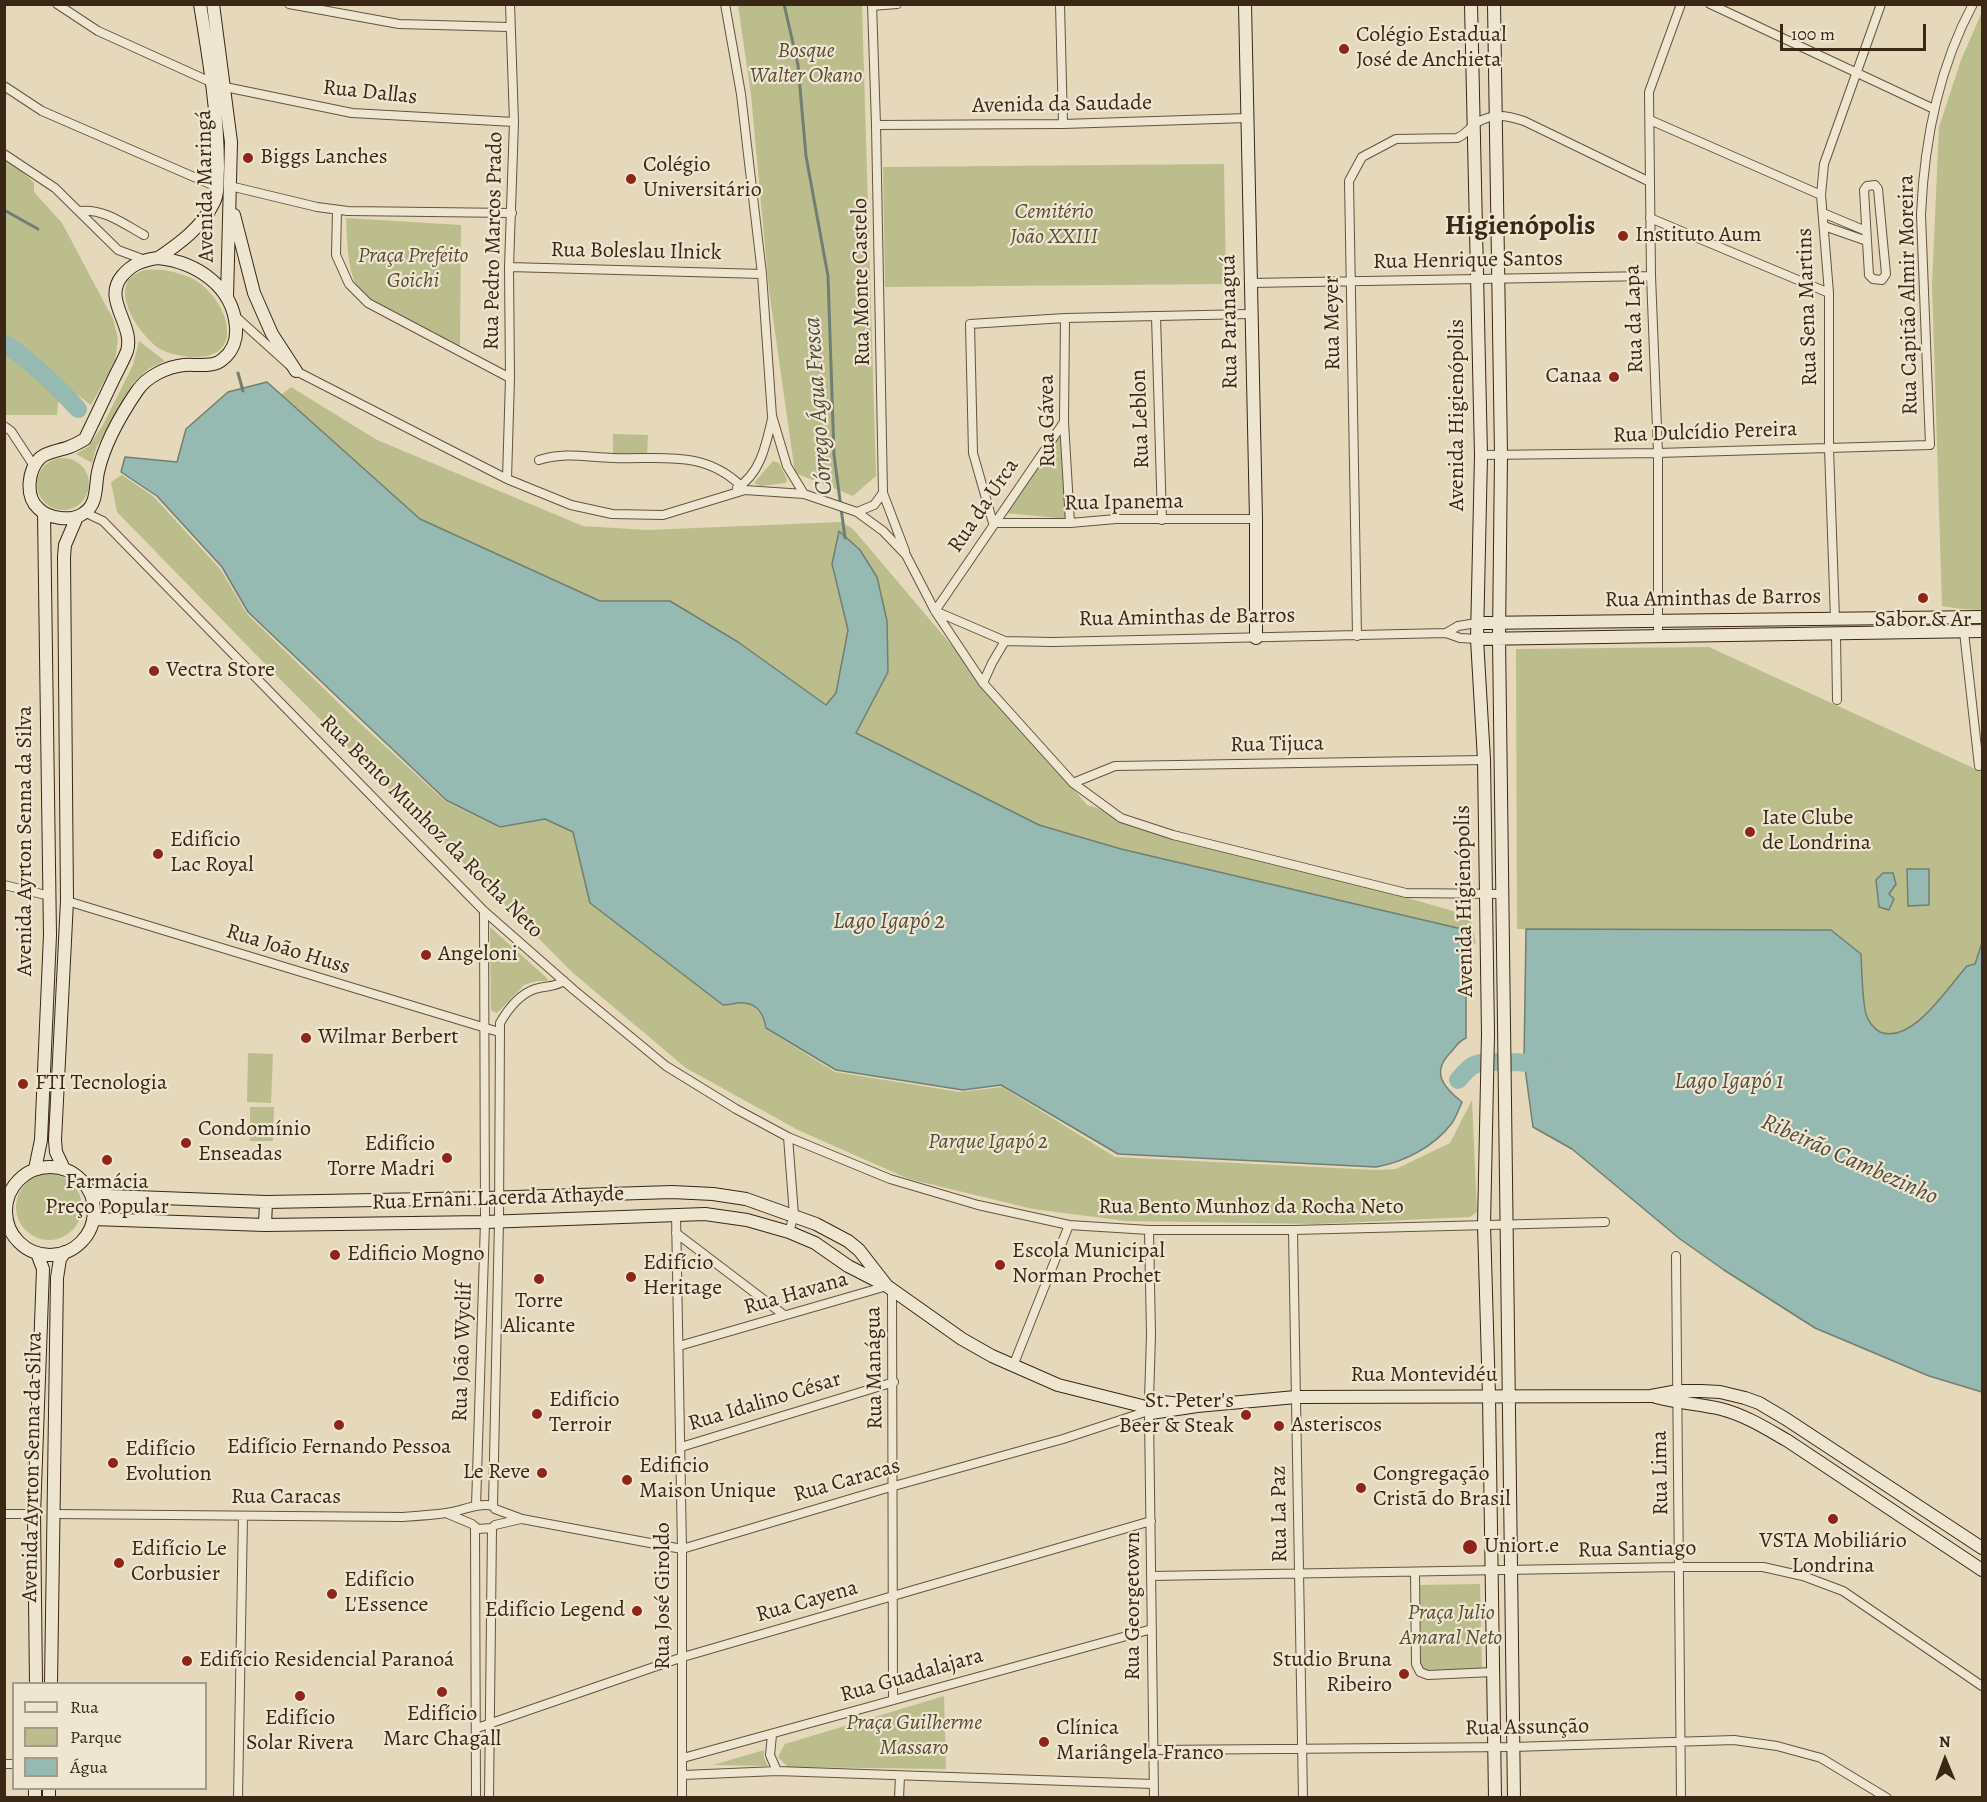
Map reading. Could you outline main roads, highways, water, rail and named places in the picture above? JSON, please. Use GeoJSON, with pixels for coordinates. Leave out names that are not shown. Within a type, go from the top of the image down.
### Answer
{"type":"FeatureCollection","features":[{"type":"Feature","properties":{"kind":"main road","name":"Avenida Maringá"},"geometry":{"type":"LineString","coordinates":[[96,490],[105,449],[138,389],[163,370],[183,365],[201,366],[222,361],[232,350],[237,336],[235,316],[228,297],[226,191],[231,142],[200,4]]}},
{"type":"Feature","properties":{"kind":"main road","name":"Avenida Maringá"},"geometry":{"type":"LineString","coordinates":[[213,4],[219,85]]}},
{"type":"Feature","properties":{"kind":"main road","name":"Rua Paranaguá"},"geometry":{"type":"LineString","coordinates":[[1245,4],[1256,519],[1256,638]]}},
{"type":"Feature","properties":{"kind":"main road","name":"Avenida Higienópolis"},"geometry":{"type":"LineString","coordinates":[[1471,4],[1481,455],[1477,639],[1484,760],[1488,1053],[1484,1225],[1495,1797]]}},
{"type":"Feature","properties":{"kind":"main road","name":"Avenida Higienópolis"},"geometry":{"type":"LineString","coordinates":[[1494,4],[1501,455],[1499,638],[1507,1225],[1507,1398],[1514,1797]]}},
{"type":"Feature","properties":{"kind":"main road","name":"Avenida Maringá"},"geometry":{"type":"LineString","coordinates":[[158,258],[177,246],[197,227],[214,203],[226,191]]}},
{"type":"Feature","properties":{"kind":"main road"},"geometry":{"type":"LineString","coordinates":[[226,191],[254,293],[272,334],[296,371]]}},
{"type":"Feature","properties":{"kind":"main road","name":"Avenida Maringá"},"geometry":{"type":"LineString","coordinates":[[44,513],[32,500],[30,477],[34,466],[49,452],[72,447],[85,438],[127,350],[126,328],[116,301],[119,280],[130,268],[145,260],[158,258],[175,260],[196,269],[212,280],[228,297]]}},
{"type":"Feature","properties":{"kind":"main road","name":"Avenida Ayrton Senna da Silva"},"geometry":{"type":"LineString","coordinates":[[64,1169],[56,1152],[55,1140],[67,901],[64,545],[82,515],[93,504],[96,490]]}},
{"type":"Feature","properties":{"kind":"main road"},"geometry":{"type":"LineString","coordinates":[[44,513],[55,517],[82,515]]}},
{"type":"Feature","properties":{"kind":"main road","name":"Avenida Ayrton Senna da Silva"},"geometry":{"type":"LineString","coordinates":[[35,1169],[41,1140],[50,935],[44,513]]}},
{"type":"Feature","properties":{"kind":"main road","name":"Rua Aminthas de Barros"},"geometry":{"type":"LineString","coordinates":[[1477,623],[1983,616]]}},
{"type":"Feature","properties":{"kind":"main road","name":"Rua Aminthas de Barros"},"geometry":{"type":"LineString","coordinates":[[1477,639],[1983,631]]}},
{"type":"Feature","properties":{"kind":"main road"},"geometry":{"type":"LineString","coordinates":[[49,1167],[64,1169],[77,1176],[90,1193],[94,1206],[93,1219],[83,1240],[64,1252],[51,1255],[37,1253],[18,1241],[6,1221],[6,1200],[20,1178],[35,1169],[49,1167]]}},
{"type":"Feature","properties":{"kind":"main road","name":"Rua Montevidéu"},"geometry":{"type":"LineString","coordinates":[[485,1198],[672,1192],[713,1194],[746,1199],[794,1215],[848,1240],[890,1288],[962,1339],[1013,1366],[1058,1385],[1148,1407],[1197,1406],[1296,1397],[1678,1397]]}},
{"type":"Feature","properties":{"kind":"main road","name":"Rua Ernâni Lacerda Athayde"},"geometry":{"type":"LineString","coordinates":[[90,1193],[110,1196],[266,1202],[485,1198]]}},
{"type":"Feature","properties":{"kind":"main road"},"geometry":{"type":"LineString","coordinates":[[265,1225],[266,1202]]}},
{"type":"Feature","properties":{"kind":"main road","name":"Rua Ernâni Lacerda Athayde"},"geometry":{"type":"LineString","coordinates":[[93,1219],[265,1225],[485,1222],[676,1214],[724,1215],[789,1232],[815,1243],[848,1266],[890,1288]]}},
{"type":"Feature","properties":{"kind":"main road","name":"Avenida Ayrton Senna da Silva"},"geometry":{"type":"LineString","coordinates":[[51,1682],[58,1266],[64,1252]]}},
{"type":"Feature","properties":{"kind":"main road","name":"Avenida Ayrton Senna da Silva"},"geometry":{"type":"LineString","coordinates":[[36,1682],[37,1605],[34,1514],[43,1269],[37,1253]]}},
{"type":"Feature","properties":{"kind":"main road"},"geometry":{"type":"LineString","coordinates":[[1722,1409],[1720,1399],[1725,1392]]}},
{"type":"Feature","properties":{"kind":"main road"},"geometry":{"type":"LineString","coordinates":[[1678,1397],[1725,1392],[1759,1403],[1983,1548]]}},
{"type":"Feature","properties":{"kind":"main road"},"geometry":{"type":"LineString","coordinates":[[1678,1397],[1722,1409],[1755,1422],[1788,1441],[1983,1570]]}},
{"type":"Feature","properties":{"kind":"main road"},"geometry":{"type":"LineString","coordinates":[[1918,1527],[1927,1513]]}},
{"type":"Feature","properties":{"kind":"water","name":"Lago Igapó 2"},"geometry":{"type":"Polygon","coordinates":[[[267,382],[420,519],[600,601],[670,601],[738,642],[826,705],[836,693],[848,630],[832,564],[839,531],[860,550],[877,577],[887,621],[888,672],[856,733],[1039,825],[1121,849],[1466,930],[1466,1038],[1445,1059],[1440,1072],[1449,1091],[1462,1102],[1452,1123],[1445,1132],[1418,1152],[1376,1167],[1118,1154],[1001,1085],[963,1090],[836,1070],[766,1028],[764,1019],[757,1008],[741,1003],[723,1005],[590,903],[573,832],[545,819],[500,827],[446,800],[248,612],[222,567],[157,496],[121,472],[125,457],[177,462],[186,429],[228,392],[267,382]]]}},
{"type":"Feature","properties":{"kind":"water"},"geometry":{"type":"Polygon","coordinates":[[[1907,869],[1929,869],[1929,905],[1908,906],[1907,869]]]}},
{"type":"Feature","properties":{"kind":"water"},"geometry":{"type":"Polygon","coordinates":[[[1883,873],[1893,873],[1896,884],[1889,894],[1894,899],[1889,910],[1879,907],[1876,880],[1883,873]]]}},
{"type":"Feature","properties":{"kind":"water","name":"Lago Igapó 1"},"geometry":{"type":"Polygon","coordinates":[[[1526,929],[1831,930],[1861,954],[1867,1017],[1878,1031],[1892,1034],[1917,1022],[1940,1000],[1967,966],[1975,964],[1982,943],[1982,1392],[1929,1376],[1815,1328],[1680,1239],[1572,1149],[1533,1127],[1524,1061],[1526,929]]]}},
{"type":"Feature","properties":{"kind":"waterway","name":"Córrego Água Fresca"},"geometry":{"type":"LineString","coordinates":[[784,4],[798,65],[806,156],[828,276],[834,455],[845,538]]}},
{"type":"Feature","properties":{"kind":"waterway"},"geometry":{"type":"LineString","coordinates":[[4,210],[38,229]]}},
{"type":"Feature","properties":{"kind":"waterway","name":"Ribeirão Cambezinho"},"geometry":{"type":"LineString","coordinates":[[4,343],[43,374],[78,409]]}},
{"type":"Feature","properties":{"kind":"waterway"},"geometry":{"type":"LineString","coordinates":[[238,373],[243,391]]}},
{"type":"Feature","properties":{"kind":"waterway","name":"Ribeirão Cambezinho"},"geometry":{"type":"LineString","coordinates":[[1458,1080],[1472,1066],[1487,1062],[1548,1067]]}},
{"type":"Feature","properties":{"kind":"place","name":"Colégio Estadual José de Anchieta"},"geometry":{"type":"Point","coordinates":[1344,49]}},
{"type":"Feature","properties":{"kind":"place","name":"Biggs Lanches"},"geometry":{"type":"Point","coordinates":[248,158]}},
{"type":"Feature","properties":{"kind":"place","name":"Colégio Universitário"},"geometry":{"type":"Point","coordinates":[631,179]}},
{"type":"Feature","properties":{"kind":"place","name":"Instituto Aum"},"geometry":{"type":"Point","coordinates":[1623,236]}},
{"type":"Feature","properties":{"kind":"place","name":"Canaa"},"geometry":{"type":"Point","coordinates":[1614,377]}},
{"type":"Feature","properties":{"kind":"place","name":"Sabor & Ar"},"geometry":{"type":"Point","coordinates":[1923,598]}},
{"type":"Feature","properties":{"kind":"place","name":"Vectra Store"},"geometry":{"type":"Point","coordinates":[154,671]}},
{"type":"Feature","properties":{"kind":"place","name":"Iate Clube de Londrina"},"geometry":{"type":"Point","coordinates":[1750,832]}},
{"type":"Feature","properties":{"kind":"place","name":"Edifício Lac Royal"},"geometry":{"type":"Point","coordinates":[158,854]}},
{"type":"Feature","properties":{"kind":"place","name":"Angeloni"},"geometry":{"type":"Point","coordinates":[426,955]}},
{"type":"Feature","properties":{"kind":"place","name":"Wilmar Berbert"},"geometry":{"type":"Point","coordinates":[306,1038]}},
{"type":"Feature","properties":{"kind":"place","name":"FTI Tecnologia"},"geometry":{"type":"Point","coordinates":[23,1084]}},
{"type":"Feature","properties":{"kind":"place","name":"Condomínio Enseadas"},"geometry":{"type":"Point","coordinates":[186,1143]}},
{"type":"Feature","properties":{"kind":"place","name":"Edifício Torre Madri"},"geometry":{"type":"Point","coordinates":[447,1158]}},
{"type":"Feature","properties":{"kind":"place","name":"Farmácia Preço Popular"},"geometry":{"type":"Point","coordinates":[107,1160]}},
{"type":"Feature","properties":{"kind":"place","name":"Edificio Mogno"},"geometry":{"type":"Point","coordinates":[335,1255]}},
{"type":"Feature","properties":{"kind":"place","name":"Escola Municipal Norman Prochet"},"geometry":{"type":"Point","coordinates":[1000,1265]}},
{"type":"Feature","properties":{"kind":"place","name":"Edifício Heritage"},"geometry":{"type":"Point","coordinates":[631,1277]}},
{"type":"Feature","properties":{"kind":"place","name":"Torre Alicante"},"geometry":{"type":"Point","coordinates":[539,1279]}},
{"type":"Feature","properties":{"kind":"place","name":"Edifício Terroir"},"geometry":{"type":"Point","coordinates":[537,1414]}},
{"type":"Feature","properties":{"kind":"place","name":"St. Peter's Beer & Steak"},"geometry":{"type":"Point","coordinates":[1246,1415]}},
{"type":"Feature","properties":{"kind":"place","name":"Edifício Fernando Pessoa"},"geometry":{"type":"Point","coordinates":[339,1425]}},
{"type":"Feature","properties":{"kind":"place","name":"Asteriscos"},"geometry":{"type":"Point","coordinates":[1279,1426]}},
{"type":"Feature","properties":{"kind":"place","name":"Edifício Evolution"},"geometry":{"type":"Point","coordinates":[113,1463]}},
{"type":"Feature","properties":{"kind":"place","name":"Le Reve"},"geometry":{"type":"Point","coordinates":[542,1473]}},
{"type":"Feature","properties":{"kind":"place","name":"Edificio Maison Unique"},"geometry":{"type":"Point","coordinates":[627,1480]}},
{"type":"Feature","properties":{"kind":"place","name":"Congregação Cristã do Brasil"},"geometry":{"type":"Point","coordinates":[1361,1488]}},
{"type":"Feature","properties":{"kind":"place","name":"VSTA Mobiliário Londrina"},"geometry":{"type":"Point","coordinates":[1833,1519]}},
{"type":"Feature","properties":{"kind":"place","name":"Uniort.e"},"geometry":{"type":"Point","coordinates":[1470,1547]}},
{"type":"Feature","properties":{"kind":"place","name":"Edifício Le Corbusier"},"geometry":{"type":"Point","coordinates":[119,1563]}},
{"type":"Feature","properties":{"kind":"place","name":"Edifício L'Essence"},"geometry":{"type":"Point","coordinates":[332,1594]}},
{"type":"Feature","properties":{"kind":"place","name":"Edifício Legend"},"geometry":{"type":"Point","coordinates":[637,1611]}},
{"type":"Feature","properties":{"kind":"place","name":"Edifício Residencial Paranoá"},"geometry":{"type":"Point","coordinates":[187,1661]}},
{"type":"Feature","properties":{"kind":"place","name":"Studio Bruna Ribeiro"},"geometry":{"type":"Point","coordinates":[1404,1674]}},
{"type":"Feature","properties":{"kind":"place","name":"Edifício Marc Chagall"},"geometry":{"type":"Point","coordinates":[442,1692]}},
{"type":"Feature","properties":{"kind":"place","name":"Edifício Solar Rivera"},"geometry":{"type":"Point","coordinates":[300,1696]}},
{"type":"Feature","properties":{"kind":"place","name":"Clínica Mariângela Franco"},"geometry":{"type":"Point","coordinates":[1044,1742]}},
{"type":"Feature","properties":{"kind":"district","name":"Higienópolis"},"geometry":{"type":"Point","coordinates":[1520,227]}},
{"type":"Feature","properties":{"kind":"park label","name":"Bosque Walter Okano"},"geometry":{"type":"Point","coordinates":[806,64]}},
{"type":"Feature","properties":{"kind":"park label","name":"Cemitério João XXIII"},"geometry":{"type":"Point","coordinates":[1054,226]}},
{"type":"Feature","properties":{"kind":"park label","name":"Praça Prefeito Goichi"},"geometry":{"type":"Point","coordinates":[413,270]}},
{"type":"Feature","properties":{"kind":"park label","name":"Parque Igapó 2"},"geometry":{"type":"Point","coordinates":[988,1143]}},
{"type":"Feature","properties":{"kind":"park label","name":"Praça Julio Amaral Neto"},"geometry":{"type":"Point","coordinates":[1451,1626]}},
{"type":"Feature","properties":{"kind":"park label","name":"Praça Guilherme Massaro"},"geometry":{"type":"Point","coordinates":[914,1736]}}]}
